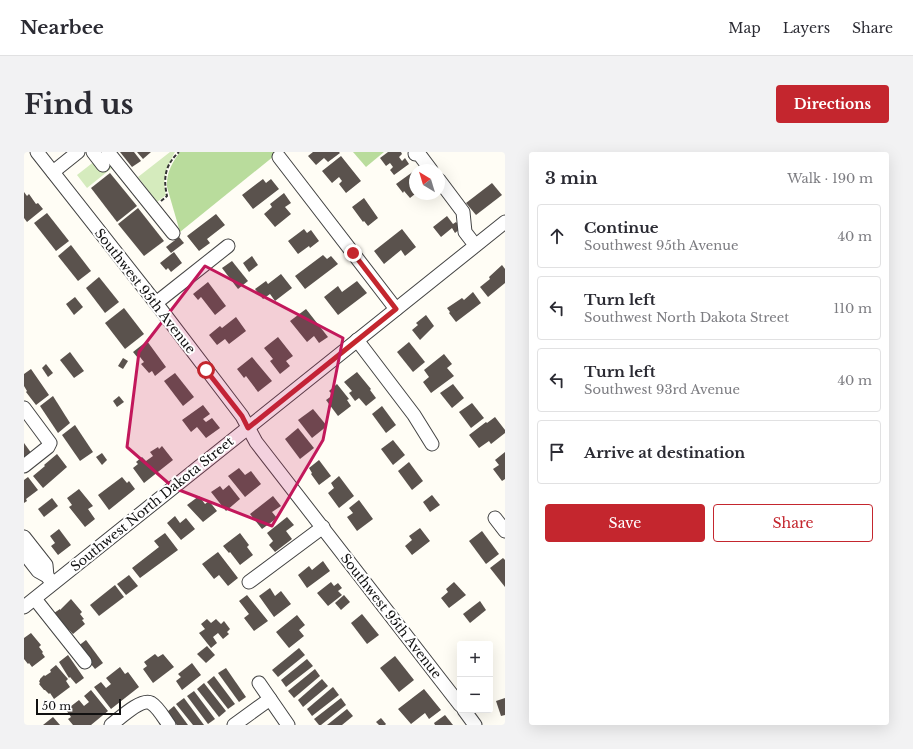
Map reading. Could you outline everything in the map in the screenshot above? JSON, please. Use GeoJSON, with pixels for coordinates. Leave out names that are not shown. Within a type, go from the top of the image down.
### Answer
{"type":"FeatureCollection","features":[{"type":"Feature","properties":{"kind":"street","name":"Southwest 95th Avenue"},"geometry":{"type":"LineString","coordinates":[[37,152],[156,303],[242,416],[256,442],[457,701]]}},
{"type":"Feature","properties":{"kind":"street"},"geometry":{"type":"LineString","coordinates":[[53,172],[78,152]]}},
{"type":"Feature","properties":{"kind":"street"},"geometry":{"type":"LineString","coordinates":[[93,152],[103,165]]}},
{"type":"Feature","properties":{"kind":"street"},"geometry":{"type":"LineString","coordinates":[[108,152],[173,234]]}},
{"type":"Feature","properties":{"kind":"street"},"geometry":{"type":"LineString","coordinates":[[415,154],[419,154],[426,164]]}},
{"type":"Feature","properties":{"kind":"street"},"geometry":{"type":"LineString","coordinates":[[279,158],[396,309]]}},
{"type":"Feature","properties":{"kind":"street"},"geometry":{"type":"LineString","coordinates":[[445,188],[462,212],[466,232],[475,245]]}},
{"type":"Feature","properties":{"kind":"street","name":"Southwest North Dakota Street"},"geometry":{"type":"LineString","coordinates":[[24,607],[34,599],[50,580],[248,428],[505,222]]}},
{"type":"Feature","properties":{"kind":"street"},"geometry":{"type":"LineString","coordinates":[[156,303],[228,246]]}},
{"type":"Feature","properties":{"kind":"street"},"geometry":{"type":"LineString","coordinates":[[357,340],[414,415],[432,444]]}},
{"type":"Feature","properties":{"kind":"street"},"geometry":{"type":"LineString","coordinates":[[24,466],[48,447],[50,443],[26,416]]}},
{"type":"Feature","properties":{"kind":"street"},"geometry":{"type":"LineString","coordinates":[[495,518],[505,531]]}},
{"type":"Feature","properties":{"kind":"street"},"geometry":{"type":"LineString","coordinates":[[249,582],[323,527]]}},
{"type":"Feature","properties":{"kind":"street"},"geometry":{"type":"LineString","coordinates":[[24,537],[46,566],[50,580]]}},
{"type":"Feature","properties":{"kind":"street"},"geometry":{"type":"LineString","coordinates":[[24,553],[38,571],[50,580]]}},
{"type":"Feature","properties":{"kind":"street"},"geometry":{"type":"LineString","coordinates":[[34,599],[84,662]]}},
{"type":"Feature","properties":{"kind":"street"},"geometry":{"type":"LineString","coordinates":[[259,683],[288,725]]}},
{"type":"Feature","properties":{"kind":"street"},"geometry":{"type":"LineString","coordinates":[[234,725],[270,699]]}},
{"type":"Feature","properties":{"kind":"street"},"geometry":{"type":"LineString","coordinates":[[111,725],[143,702],[152,704],[169,725]]}},
{"type":"Feature","properties":{"kind":"street"},"geometry":{"type":"LineString","coordinates":[[466,713],[475,725]]}},
{"type":"Feature","properties":{"kind":"path"},"geometry":{"type":"LineString","coordinates":[[153,208],[167,196],[164,180],[166,172],[179,152]]}},
{"type":"Feature","properties":{"kind":"highlighted area"},"geometry":{"type":"Polygon","coordinates":[[[205,266],[343,338],[323,440],[272,526],[174,488],[127,447],[139,352],[205,266]]]}},
{"type":"Feature","properties":{"kind":"green space"},"geometry":{"type":"Polygon","coordinates":[[[170,152],[175,152],[166,173],[164,183],[166,195],[157,202],[138,177],[170,152]]]}},
{"type":"Feature","properties":{"kind":"green space"},"geometry":{"type":"Polygon","coordinates":[[[180,152],[279,152],[180,232],[167,187],[167,177],[174,160],[180,152]]]}},
{"type":"Feature","properties":{"kind":"green space"},"geometry":{"type":"Polygon","coordinates":[[[353,152],[384,152],[366,167],[353,152]]]}},
{"type":"Feature","properties":{"kind":"green space"},"geometry":{"type":"Polygon","coordinates":[[[100,157],[113,167],[87,188],[77,175],[100,157]]]}},
{"type":"Feature","properties":{"kind":"building"},"geometry":{"type":"Polygon","coordinates":[[[120,152],[134,152],[141,161],[132,167],[120,152]]]}},
{"type":"Feature","properties":{"kind":"building"},"geometry":{"type":"Polygon","coordinates":[[[137,152],[151,152],[143,159],[137,152]]]}},
{"type":"Feature","properties":{"kind":"building"},"geometry":{"type":"Polygon","coordinates":[[[313,152],[340,153],[328,162],[324,158],[316,165],[308,156],[313,152]]]}},
{"type":"Feature","properties":{"kind":"building"},"geometry":{"type":"Polygon","coordinates":[[[388,152],[401,152],[402,154],[399,157],[402,161],[405,158],[409,164],[394,175],[390,170],[393,167],[390,163],[386,166],[380,158],[388,152]]]}},
{"type":"Feature","properties":{"kind":"building"},"geometry":{"type":"Polygon","coordinates":[[[341,156],[361,181],[346,193],[339,184],[342,181],[339,177],[332,183],[322,171],[341,156]]]}},
{"type":"Feature","properties":{"kind":"building"},"geometry":{"type":"Polygon","coordinates":[[[110,173],[137,206],[117,222],[91,188],[110,173]]]}},
{"type":"Feature","properties":{"kind":"building"},"geometry":{"type":"Polygon","coordinates":[[[409,175],[409,197],[404,191],[403,193],[396,184],[409,175]]]}},
{"type":"Feature","properties":{"kind":"building"},"geometry":{"type":"Polygon","coordinates":[[[263,179],[266,183],[271,179],[279,189],[253,209],[242,195],[263,179]]]}},
{"type":"Feature","properties":{"kind":"building"},"geometry":{"type":"Polygon","coordinates":[[[492,183],[502,195],[476,215],[466,203],[492,183]]]}},
{"type":"Feature","properties":{"kind":"building"},"geometry":{"type":"Polygon","coordinates":[[[24,192],[27,196],[29,194],[36,204],[38,203],[43,209],[27,222],[24,218],[24,192]]]}},
{"type":"Feature","properties":{"kind":"building"},"geometry":{"type":"Polygon","coordinates":[[[284,193],[291,203],[285,207],[291,214],[275,227],[264,214],[272,207],[270,204],[284,193]]]}},
{"type":"Feature","properties":{"kind":"building"},"geometry":{"type":"Polygon","coordinates":[[[364,198],[378,218],[368,226],[364,221],[363,222],[352,207],[364,198]]]}},
{"type":"Feature","properties":{"kind":"building"},"geometry":{"type":"Polygon","coordinates":[[[138,208],[164,241],[144,256],[118,224],[138,208]]]}},
{"type":"Feature","properties":{"kind":"building"},"geometry":{"type":"Polygon","coordinates":[[[47,213],[69,241],[56,251],[34,223],[47,213]]]}},
{"type":"Feature","properties":{"kind":"building"},"geometry":{"type":"Polygon","coordinates":[[[216,214],[225,225],[207,239],[210,243],[199,251],[187,236],[216,214]]]}},
{"type":"Feature","properties":{"kind":"building"},"geometry":{"type":"Polygon","coordinates":[[[447,216],[453,224],[456,222],[461,228],[455,233],[452,228],[441,237],[433,227],[447,216]]]}},
{"type":"Feature","properties":{"kind":"building"},"geometry":{"type":"Polygon","coordinates":[[[304,229],[307,233],[311,230],[319,241],[310,248],[309,246],[298,254],[288,241],[304,229]]]}},
{"type":"Feature","properties":{"kind":"building"},"geometry":{"type":"Polygon","coordinates":[[[402,229],[416,247],[405,256],[401,250],[384,264],[374,251],[402,229]]]}},
{"type":"Feature","properties":{"kind":"building"},"geometry":{"type":"Polygon","coordinates":[[[179,237],[184,243],[171,253],[166,247],[179,237]]]}},
{"type":"Feature","properties":{"kind":"building"},"geometry":{"type":"Polygon","coordinates":[[[71,245],[91,271],[78,281],[58,256],[71,245]]]}},
{"type":"Feature","properties":{"kind":"building"},"geometry":{"type":"Polygon","coordinates":[[[174,252],[182,263],[171,272],[168,268],[166,270],[160,263],[174,252]]]}},
{"type":"Feature","properties":{"kind":"building"},"geometry":{"type":"Polygon","coordinates":[[[323,255],[327,259],[331,256],[338,264],[305,289],[295,276],[323,255]]]}},
{"type":"Feature","properties":{"kind":"building"},"geometry":{"type":"Polygon","coordinates":[[[252,256],[258,265],[249,272],[243,263],[252,256]]]}},
{"type":"Feature","properties":{"kind":"building"},"geometry":{"type":"Polygon","coordinates":[[[232,261],[248,281],[238,289],[222,268],[232,261]]]}},
{"type":"Feature","properties":{"kind":"building"},"geometry":{"type":"Polygon","coordinates":[[[502,265],[505,269],[505,283],[488,297],[480,287],[490,279],[489,277],[502,265]]]}},
{"type":"Feature","properties":{"kind":"building"},"geometry":{"type":"Polygon","coordinates":[[[281,274],[292,288],[275,301],[270,294],[263,299],[255,289],[266,281],[268,284],[281,274]]]}},
{"type":"Feature","properties":{"kind":"building"},"geometry":{"type":"Polygon","coordinates":[[[99,277],[119,302],[105,313],[86,288],[99,277]]]}},
{"type":"Feature","properties":{"kind":"building"},"geometry":{"type":"Polygon","coordinates":[[[357,281],[367,293],[338,315],[324,297],[338,286],[342,292],[357,281]]]}},
{"type":"Feature","properties":{"kind":"building"},"geometry":{"type":"Polygon","coordinates":[[[208,282],[226,306],[215,315],[201,297],[198,300],[193,294],[208,282]]]}},
{"type":"Feature","properties":{"kind":"building"},"geometry":{"type":"Polygon","coordinates":[[[473,292],[481,303],[456,322],[447,308],[462,298],[464,300],[473,292]]]}},
{"type":"Feature","properties":{"kind":"building"},"geometry":{"type":"Polygon","coordinates":[[[75,297],[83,307],[74,315],[66,304],[75,297]]]}},
{"type":"Feature","properties":{"kind":"building"},"geometry":{"type":"Polygon","coordinates":[[[124,308],[144,334],[125,349],[105,323],[124,308]]]}},
{"type":"Feature","properties":{"kind":"building"},"geometry":{"type":"Polygon","coordinates":[[[306,309],[328,337],[319,343],[314,336],[307,342],[290,321],[306,309]]]}},
{"type":"Feature","properties":{"kind":"building"},"geometry":{"type":"Polygon","coordinates":[[[426,315],[434,326],[420,340],[412,330],[418,325],[416,323],[426,315]]]}},
{"type":"Feature","properties":{"kind":"building"},"geometry":{"type":"Polygon","coordinates":[[[236,317],[246,331],[229,344],[225,339],[217,345],[209,335],[220,326],[222,328],[236,317]]]}},
{"type":"Feature","properties":{"kind":"building"},"geometry":{"type":"Polygon","coordinates":[[[278,337],[293,356],[286,361],[290,366],[280,374],[270,361],[273,359],[264,348],[278,337]]]}},
{"type":"Feature","properties":{"kind":"building"},"geometry":{"type":"Polygon","coordinates":[[[147,341],[166,367],[155,376],[152,371],[149,373],[141,364],[144,362],[133,352],[147,341]]]}},
{"type":"Feature","properties":{"kind":"building"},"geometry":{"type":"Polygon","coordinates":[[[409,342],[425,362],[413,372],[397,352],[409,342]]]}},
{"type":"Feature","properties":{"kind":"building"},"geometry":{"type":"Polygon","coordinates":[[[70,352],[84,371],[74,378],[60,360],[70,352]]]}},
{"type":"Feature","properties":{"kind":"building"},"geometry":{"type":"Polygon","coordinates":[[[444,354],[452,364],[447,368],[454,376],[431,393],[423,382],[429,377],[424,370],[444,354]]]}},
{"type":"Feature","properties":{"kind":"building"},"geometry":{"type":"Polygon","coordinates":[[[252,357],[272,381],[258,392],[246,376],[244,378],[237,369],[252,357]]]}},
{"type":"Feature","properties":{"kind":"building"},"geometry":{"type":"Polygon","coordinates":[[[123,358],[128,361],[123,369],[118,366],[123,358]]]}},
{"type":"Feature","properties":{"kind":"building"},"geometry":{"type":"Polygon","coordinates":[[[46,364],[53,373],[48,377],[42,368],[46,364]]]}},
{"type":"Feature","properties":{"kind":"building"},"geometry":{"type":"Polygon","coordinates":[[[31,369],[49,395],[36,405],[26,392],[27,391],[24,386],[24,374],[31,369]]]}},
{"type":"Feature","properties":{"kind":"building"},"geometry":{"type":"Polygon","coordinates":[[[357,372],[371,389],[370,390],[376,398],[366,406],[359,398],[355,401],[349,393],[352,391],[344,382],[357,372]]]}},
{"type":"Feature","properties":{"kind":"building"},"geometry":{"type":"Polygon","coordinates":[[[175,373],[194,397],[183,406],[164,381],[175,373]]]}},
{"type":"Feature","properties":{"kind":"building"},"geometry":{"type":"Polygon","coordinates":[[[337,384],[349,399],[347,400],[351,406],[338,416],[326,400],[333,395],[329,391],[337,384]]]}},
{"type":"Feature","properties":{"kind":"building"},"geometry":{"type":"Polygon","coordinates":[[[453,384],[464,398],[452,408],[440,393],[453,384]]]}},
{"type":"Feature","properties":{"kind":"building"},"geometry":{"type":"Polygon","coordinates":[[[53,396],[70,423],[58,433],[40,406],[53,396]]]}},
{"type":"Feature","properties":{"kind":"building"},"geometry":{"type":"Polygon","coordinates":[[[119,396],[124,402],[117,407],[113,401],[119,396]]]}},
{"type":"Feature","properties":{"kind":"building"},"geometry":{"type":"Polygon","coordinates":[[[472,403],[484,418],[471,428],[459,412],[472,403]]]}},
{"type":"Feature","properties":{"kind":"building"},"geometry":{"type":"Polygon","coordinates":[[[203,405],[210,414],[203,419],[206,422],[212,418],[220,428],[206,438],[197,427],[191,432],[182,420],[203,405]]]}},
{"type":"Feature","properties":{"kind":"building"},"geometry":{"type":"Polygon","coordinates":[[[382,406],[396,425],[386,433],[372,414],[382,406]]]}},
{"type":"Feature","properties":{"kind":"building"},"geometry":{"type":"Polygon","coordinates":[[[313,409],[327,426],[312,438],[298,420],[313,409]]]}},
{"type":"Feature","properties":{"kind":"building"},"geometry":{"type":"Polygon","coordinates":[[[495,417],[505,430],[505,433],[491,444],[489,441],[479,448],[469,435],[495,417]]]}},
{"type":"Feature","properties":{"kind":"building"},"geometry":{"type":"Polygon","coordinates":[[[75,425],[93,452],[80,461],[62,435],[75,425]]]}},
{"type":"Feature","properties":{"kind":"building"},"geometry":{"type":"Polygon","coordinates":[[[298,428],[314,448],[300,459],[285,439],[298,428]]]}},
{"type":"Feature","properties":{"kind":"building"},"geometry":{"type":"Polygon","coordinates":[[[393,440],[405,455],[393,465],[381,449],[393,440]]]}},
{"type":"Feature","properties":{"kind":"building"},"geometry":{"type":"Polygon","coordinates":[[[24,443],[32,454],[24,460],[24,443]]]}},
{"type":"Feature","properties":{"kind":"building"},"geometry":{"type":"Polygon","coordinates":[[[162,446],[173,460],[144,483],[133,468],[138,464],[136,462],[142,457],[146,461],[153,456],[150,452],[158,447],[159,449],[162,446]]]}},
{"type":"Feature","properties":{"kind":"building"},"geometry":{"type":"Polygon","coordinates":[[[505,452],[505,479],[502,481],[493,469],[499,465],[495,460],[505,452]]]}},
{"type":"Feature","properties":{"kind":"building"},"geometry":{"type":"Polygon","coordinates":[[[102,453],[107,460],[102,465],[96,457],[102,453]]]}},
{"type":"Feature","properties":{"kind":"building"},"geometry":{"type":"Polygon","coordinates":[[[57,454],[67,467],[43,488],[33,476],[57,454]]]}},
{"type":"Feature","properties":{"kind":"building"},"geometry":{"type":"Polygon","coordinates":[[[319,460],[331,476],[319,485],[311,474],[312,473],[309,468],[319,460]]]}},
{"type":"Feature","properties":{"kind":"building"},"geometry":{"type":"Polygon","coordinates":[[[409,462],[423,481],[412,490],[398,471],[409,462]]]}},
{"type":"Feature","properties":{"kind":"building"},"geometry":{"type":"Polygon","coordinates":[[[239,468],[245,475],[251,471],[261,484],[245,497],[228,476],[239,468]]]}},
{"type":"Feature","properties":{"kind":"building"},"geometry":{"type":"Polygon","coordinates":[[[339,476],[354,496],[339,508],[328,493],[334,488],[331,483],[339,476]]]}},
{"type":"Feature","properties":{"kind":"building"},"geometry":{"type":"Polygon","coordinates":[[[28,477],[38,490],[26,499],[27,501],[24,503],[24,480],[28,477]]]}},
{"type":"Feature","properties":{"kind":"building"},"geometry":{"type":"Polygon","coordinates":[[[122,477],[127,483],[129,481],[135,489],[109,510],[98,495],[122,477]]]}},
{"type":"Feature","properties":{"kind":"building"},"geometry":{"type":"Polygon","coordinates":[[[229,485],[240,499],[226,511],[211,492],[220,486],[223,490],[229,485]]]}},
{"type":"Feature","properties":{"kind":"building"},"geometry":{"type":"Polygon","coordinates":[[[79,489],[93,506],[88,509],[95,519],[85,527],[69,507],[72,505],[67,498],[79,489]]]}},
{"type":"Feature","properties":{"kind":"building"},"geometry":{"type":"Polygon","coordinates":[[[432,495],[440,505],[430,512],[423,502],[432,495]]]}},
{"type":"Feature","properties":{"kind":"building"},"geometry":{"type":"Polygon","coordinates":[[[199,496],[205,504],[209,501],[217,511],[203,522],[187,505],[199,496]]]}},
{"type":"Feature","properties":{"kind":"building"},"geometry":{"type":"Polygon","coordinates":[[[273,496],[281,506],[272,512],[277,518],[262,529],[250,514],[273,496]]]}},
{"type":"Feature","properties":{"kind":"building"},"geometry":{"type":"Polygon","coordinates":[[[52,498],[58,506],[44,517],[38,509],[52,498]]]}},
{"type":"Feature","properties":{"kind":"building"},"geometry":{"type":"Polygon","coordinates":[[[359,500],[373,519],[357,531],[347,517],[353,513],[349,508],[359,500]]]}},
{"type":"Feature","properties":{"kind":"building"},"geometry":{"type":"Polygon","coordinates":[[[175,516],[180,523],[186,518],[195,529],[181,540],[167,523],[175,516]]]}},
{"type":"Feature","properties":{"kind":"building"},"geometry":{"type":"Polygon","coordinates":[[[287,517],[294,525],[286,531],[292,539],[275,552],[269,545],[273,541],[267,533],[287,517]]]}},
{"type":"Feature","properties":{"kind":"building"},"geometry":{"type":"Polygon","coordinates":[[[420,528],[430,541],[412,555],[405,546],[412,540],[409,536],[420,528]]]}},
{"type":"Feature","properties":{"kind":"building"},"geometry":{"type":"Polygon","coordinates":[[[59,529],[71,545],[58,555],[51,546],[55,543],[50,536],[59,529]]]}},
{"type":"Feature","properties":{"kind":"building"},"geometry":{"type":"Polygon","coordinates":[[[482,531],[499,554],[486,564],[469,541],[482,531]]]}},
{"type":"Feature","properties":{"kind":"building"},"geometry":{"type":"Polygon","coordinates":[[[165,533],[178,550],[140,578],[132,568],[159,547],[154,541],[165,533]]]}},
{"type":"Feature","properties":{"kind":"building"},"geometry":{"type":"Polygon","coordinates":[[[240,533],[249,545],[247,547],[253,555],[240,565],[230,552],[229,553],[223,546],[240,533]]]}},
{"type":"Feature","properties":{"kind":"building"},"geometry":{"type":"Polygon","coordinates":[[[218,552],[238,578],[228,586],[219,575],[214,579],[202,564],[218,552]]]}},
{"type":"Feature","properties":{"kind":"building"},"geometry":{"type":"Polygon","coordinates":[[[503,558],[505,560],[505,587],[490,568],[503,558]]]}},
{"type":"Feature","properties":{"kind":"building"},"geometry":{"type":"Polygon","coordinates":[[[323,561],[330,571],[307,588],[298,575],[309,566],[312,570],[323,561]]]}},
{"type":"Feature","properties":{"kind":"building"},"geometry":{"type":"Polygon","coordinates":[[[129,575],[138,586],[126,595],[117,584],[129,575]]]}},
{"type":"Feature","properties":{"kind":"building"},"geometry":{"type":"Polygon","coordinates":[[[331,582],[334,586],[338,583],[342,588],[338,591],[342,595],[328,606],[317,593],[331,582]]]}},
{"type":"Feature","properties":{"kind":"building"},"geometry":{"type":"Polygon","coordinates":[[[454,582],[466,595],[449,608],[441,598],[448,592],[446,589],[454,582]]]}},
{"type":"Feature","properties":{"kind":"building"},"geometry":{"type":"Polygon","coordinates":[[[115,585],[124,597],[99,616],[90,605],[115,585]]]}},
{"type":"Feature","properties":{"kind":"building"},"geometry":{"type":"Polygon","coordinates":[[[270,588],[275,596],[281,591],[291,604],[274,617],[259,596],[270,588]]]}},
{"type":"Feature","properties":{"kind":"building"},"geometry":{"type":"Polygon","coordinates":[[[247,595],[268,621],[254,631],[244,618],[249,614],[239,601],[247,595]]]}},
{"type":"Feature","properties":{"kind":"building"},"geometry":{"type":"Polygon","coordinates":[[[344,595],[350,602],[341,610],[335,603],[344,595]]]}},
{"type":"Feature","properties":{"kind":"building"},"geometry":{"type":"Polygon","coordinates":[[[71,599],[82,612],[80,614],[84,619],[82,620],[85,624],[73,634],[51,615],[60,610],[71,599]]]}},
{"type":"Feature","properties":{"kind":"building"},"geometry":{"type":"Polygon","coordinates":[[[480,601],[486,610],[470,623],[463,614],[480,601]]]}},
{"type":"Feature","properties":{"kind":"building"},"geometry":{"type":"Polygon","coordinates":[[[362,614],[379,635],[367,644],[351,623],[362,614]]]}},
{"type":"Feature","properties":{"kind":"building"},"geometry":{"type":"Polygon","coordinates":[[[297,615],[305,625],[299,630],[304,636],[289,648],[276,632],[297,615]]]}},
{"type":"Feature","properties":{"kind":"building"},"geometry":{"type":"Polygon","coordinates":[[[207,619],[211,623],[216,619],[221,624],[224,621],[230,629],[227,632],[229,634],[223,639],[218,633],[213,637],[217,643],[211,648],[199,633],[205,629],[201,624],[207,619]]]}},
{"type":"Feature","properties":{"kind":"building"},"geometry":{"type":"Polygon","coordinates":[[[31,633],[41,645],[39,647],[45,657],[32,667],[24,659],[24,638],[31,633]]]}},
{"type":"Feature","properties":{"kind":"building"},"geometry":{"type":"Polygon","coordinates":[[[86,640],[103,663],[95,669],[77,647],[86,640]]]}},
{"type":"Feature","properties":{"kind":"building"},"geometry":{"type":"Polygon","coordinates":[[[207,646],[215,655],[206,663],[197,654],[207,646]]]}},
{"type":"Feature","properties":{"kind":"building"},"geometry":{"type":"Polygon","coordinates":[[[299,648],[305,655],[278,677],[272,670],[299,648]]]}},
{"type":"Feature","properties":{"kind":"building"},"geometry":{"type":"Polygon","coordinates":[[[155,654],[158,657],[163,654],[174,667],[153,683],[143,669],[147,666],[144,662],[155,654]]]}},
{"type":"Feature","properties":{"kind":"building"},"geometry":{"type":"Polygon","coordinates":[[[68,655],[84,678],[76,684],[70,677],[69,678],[59,662],[68,655]]]}},
{"type":"Feature","properties":{"kind":"building"},"geometry":{"type":"Polygon","coordinates":[[[395,656],[414,680],[399,692],[380,668],[395,656]]]}},
{"type":"Feature","properties":{"kind":"building"},"geometry":{"type":"Polygon","coordinates":[[[307,659],[313,666],[286,687],[281,680],[307,659]]]}},
{"type":"Feature","properties":{"kind":"building"},"geometry":{"type":"Polygon","coordinates":[[[192,663],[201,675],[182,690],[176,681],[181,677],[178,674],[192,663]]]}},
{"type":"Feature","properties":{"kind":"building"},"geometry":{"type":"Polygon","coordinates":[[[56,665],[68,679],[66,681],[70,687],[54,699],[50,693],[49,694],[44,690],[39,684],[39,681],[44,675],[45,676],[51,672],[50,670],[56,665]]]}},
{"type":"Feature","properties":{"kind":"building"},"geometry":{"type":"Polygon","coordinates":[[[120,667],[125,674],[128,672],[139,687],[111,709],[94,687],[101,682],[106,688],[111,684],[106,678],[120,667]]]}},
{"type":"Feature","properties":{"kind":"building"},"geometry":{"type":"Polygon","coordinates":[[[226,668],[246,697],[239,702],[218,673],[226,668]]]}},
{"type":"Feature","properties":{"kind":"building"},"geometry":{"type":"Polygon","coordinates":[[[315,669],[320,676],[294,698],[288,691],[315,669]]]}},
{"type":"Feature","properties":{"kind":"building"},"geometry":{"type":"Polygon","coordinates":[[[214,676],[235,704],[228,709],[207,682],[214,676]]]}},
{"type":"Feature","properties":{"kind":"building"},"geometry":{"type":"Polygon","coordinates":[[[322,679],[328,686],[303,707],[298,700],[322,679]]]}},
{"type":"Feature","properties":{"kind":"building"},"geometry":{"type":"Polygon","coordinates":[[[204,683],[226,711],[219,717],[197,689],[204,683]]]}},
{"type":"Feature","properties":{"kind":"building"},"geometry":{"type":"Polygon","coordinates":[[[333,687],[339,695],[312,716],[307,709],[333,687]]]}},
{"type":"Feature","properties":{"kind":"building"},"geometry":{"type":"Polygon","coordinates":[[[424,689],[441,710],[429,719],[425,713],[411,724],[398,709],[424,689]]]}},
{"type":"Feature","properties":{"kind":"building"},"geometry":{"type":"Polygon","coordinates":[[[91,690],[108,711],[91,725],[73,725],[68,719],[71,717],[66,710],[79,700],[84,706],[89,702],[84,696],[91,690]]]}},
{"type":"Feature","properties":{"kind":"building"},"geometry":{"type":"Polygon","coordinates":[[[194,691],[215,719],[208,724],[187,696],[194,691]]]}},
{"type":"Feature","properties":{"kind":"building"},"geometry":{"type":"Polygon","coordinates":[[[184,698],[204,725],[193,725],[176,704],[184,698]]]}},
{"type":"Feature","properties":{"kind":"building"},"geometry":{"type":"Polygon","coordinates":[[[341,698],[346,705],[319,725],[314,719],[341,698]]]}},
{"type":"Feature","properties":{"kind":"building"},"geometry":{"type":"Polygon","coordinates":[[[505,698],[505,715],[501,716],[496,701],[505,698]]]}},
{"type":"Feature","properties":{"kind":"building"},"geometry":{"type":"Polygon","coordinates":[[[174,706],[188,725],[177,725],[167,712],[174,706]]]}},
{"type":"Feature","properties":{"kind":"building"},"geometry":{"type":"Polygon","coordinates":[[[347,709],[353,716],[342,725],[327,725],[347,709]]]}},
{"type":"Feature","properties":{"kind":"building"},"geometry":{"type":"Polygon","coordinates":[[[445,715],[453,725],[435,725],[434,723],[445,715]]]}},
{"type":"Feature","properties":{"kind":"building"},"geometry":{"type":"Polygon","coordinates":[[[53,717],[60,725],[43,725],[53,717]]]}},
{"type":"Feature","properties":{"kind":"building"},"geometry":{"type":"Polygon","coordinates":[[[381,718],[386,724],[385,725],[379,725],[376,722],[381,718]]]}},
{"type":"Feature","properties":{"kind":"route"},"geometry":{"type":"LineString","coordinates":[[206,370],[242,416],[248,428],[262,415],[396,309],[353,253]]}}]}
